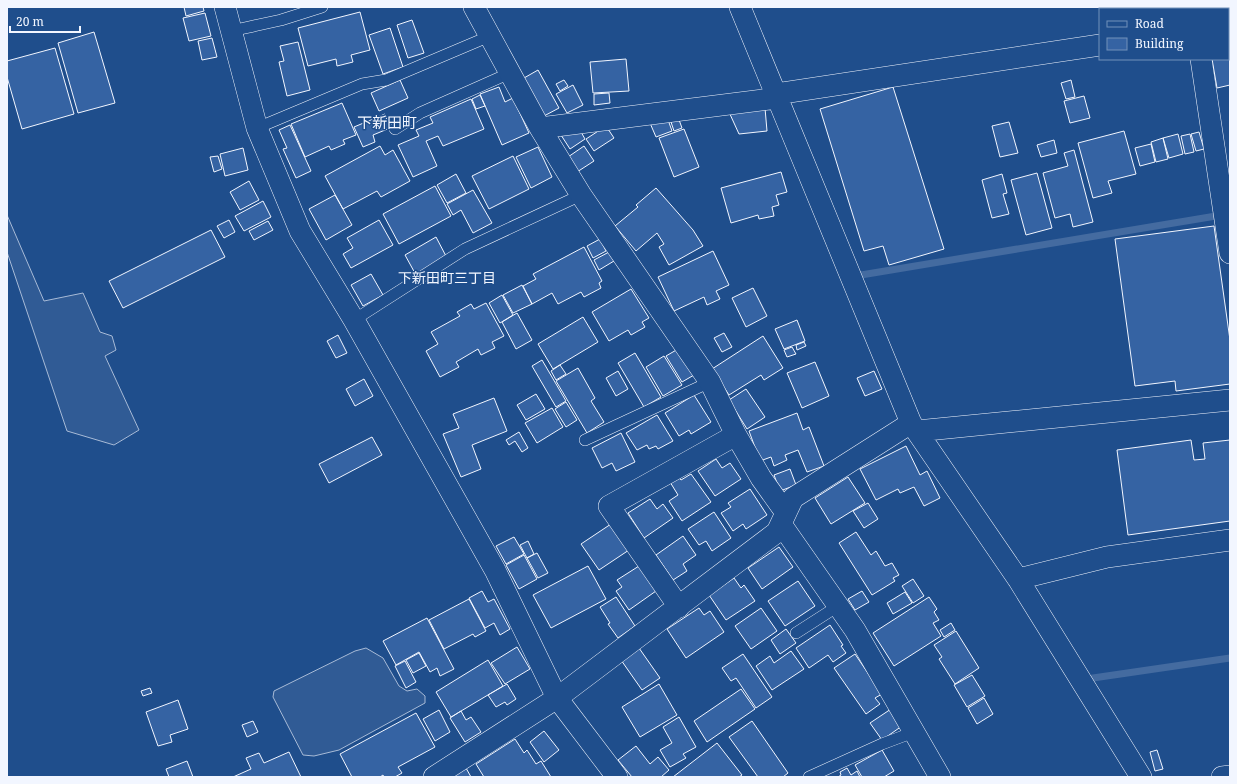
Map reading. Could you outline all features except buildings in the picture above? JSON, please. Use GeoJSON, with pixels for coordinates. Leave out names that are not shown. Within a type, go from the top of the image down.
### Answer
{"type":"FeatureCollection","features":[{"type":"Feature","properties":{"kind":"street"},"geometry":{"type":"LineString","coordinates":[[225,7],[256,128],[300,231],[354,320],[495,570],[557,698],[617,777]]}},
{"type":"Feature","properties":{"kind":"street"},"geometry":{"type":"LineString","coordinates":[[474,7],[540,128],[581,195],[710,382],[736,435],[784,518],[838,606],[855,630],[940,777]]}},
{"type":"Feature","properties":{"kind":"street"},"geometry":{"type":"LineString","coordinates":[[740,7],[858,298],[914,427],[1018,579],[1141,777]]}},
{"type":"Feature","properties":{"kind":"street"},"geometry":{"type":"LineString","coordinates":[[540,128],[777,96],[1099,45]]}},
{"type":"Feature","properties":{"kind":"street"},"geometry":{"type":"LineString","coordinates":[[1201,60],[1230,253]]}},
{"type":"Feature","properties":{"kind":"street"},"geometry":{"type":"LineString","coordinates":[[434,777],[557,698],[777,532],[793,498],[914,427],[1230,400]]}},
{"type":"Feature","properties":{"kind":"street"},"geometry":{"type":"LineString","coordinates":[[679,606],[609,506],[736,435]]}},
{"type":"Feature","properties":{"kind":"street"},"geometry":{"type":"LineString","coordinates":[[1018,579],[1107,557],[1230,540]]}},
{"type":"Feature","properties":{"kind":"street"},"geometry":{"type":"LineString","coordinates":[[1222,777],[1230,776]]}},
{"type":"Feature","properties":{"kind":"lane"},"geometry":{"type":"LineString","coordinates":[[231,30],[280,20],[322,7]]}},
{"type":"Feature","properties":{"kind":"lane"},"geometry":{"type":"LineString","coordinates":[[256,128],[362,84],[386,80],[490,36]]}},
{"type":"Feature","properties":{"kind":"lane"},"geometry":{"type":"LineString","coordinates":[[395,129],[420,113],[510,73]]}},
{"type":"Feature","properties":{"kind":"lane"},"geometry":{"type":"LineString","coordinates":[[354,320],[465,249],[581,195]]}},
{"type":"Feature","properties":{"kind":"lane"},"geometry":{"type":"LineString","coordinates":[[585,440],[710,382]]}},
{"type":"Feature","properties":{"kind":"lane"},"geometry":{"type":"LineString","coordinates":[[796,633],[838,606]]}},
{"type":"Feature","properties":{"kind":"lane"},"geometry":{"type":"LineString","coordinates":[[809,777],[882,744],[914,732]]}},
{"type":"Feature","properties":{"kind":"shaded area"},"geometry":{"type":"Polygon","coordinates":[[[7,215],[44,301],[83,293],[100,332],[112,336],[116,350],[105,356],[139,430],[114,445],[67,431],[7,252],[7,215]]]}},
{"type":"Feature","properties":{"kind":"shaded area"},"geometry":{"type":"Polygon","coordinates":[[[366,648],[383,658],[399,686],[407,691],[417,689],[425,696],[425,703],[339,750],[314,756],[303,755],[273,697],[274,691],[355,651],[366,648]]]}},
{"type":"Feature","properties":{"kind":"waterway"},"geometry":{"type":"LineString","coordinates":[[861,275],[1216,216]]}},
{"type":"Feature","properties":{"kind":"waterway"},"geometry":{"type":"LineString","coordinates":[[1093,678],[1230,658]]}},
{"type":"Feature","properties":{"kind":"district","name":"下新田町"},"geometry":{"type":"Point","coordinates":[387,122]}},
{"type":"Feature","properties":{"kind":"district","name":"下新田町三丁目"},"geometry":{"type":"Point","coordinates":[447,277]}}]}
